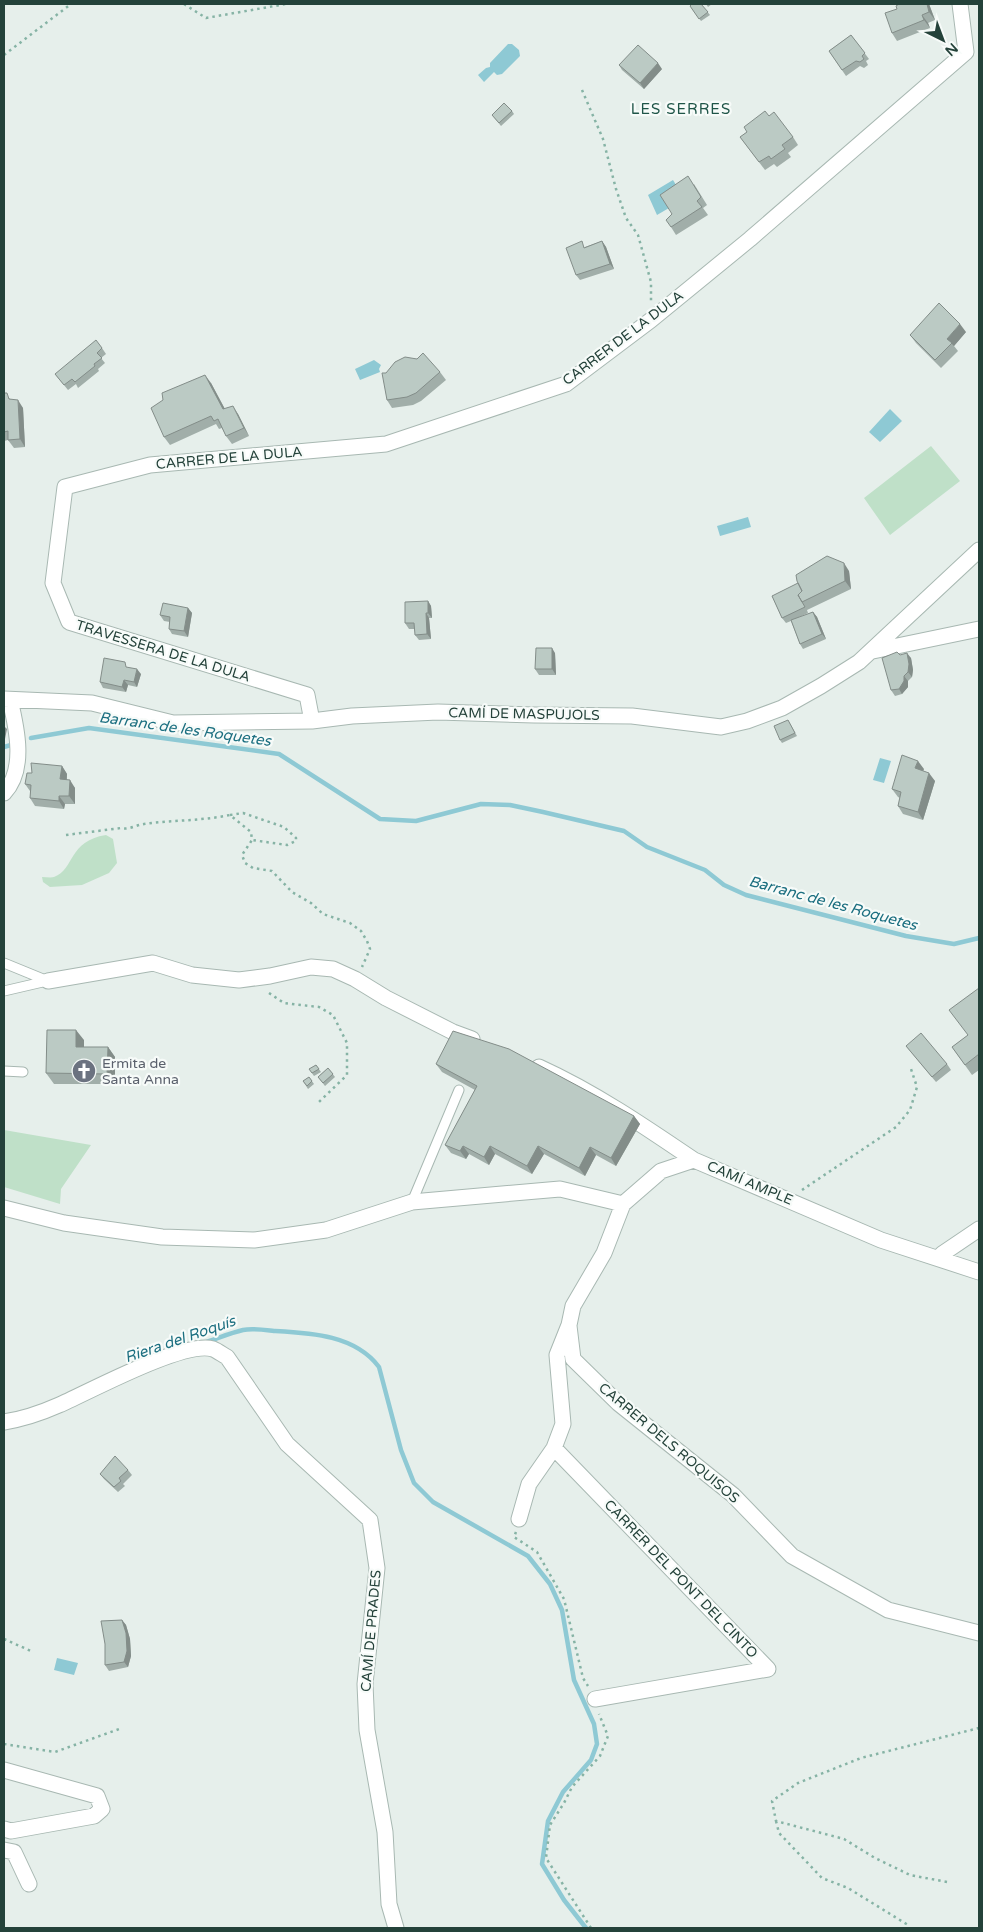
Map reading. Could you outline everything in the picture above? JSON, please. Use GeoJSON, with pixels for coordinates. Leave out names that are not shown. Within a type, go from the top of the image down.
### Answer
{"type":"FeatureCollection","features":[{"type":"Feature","properties":{"kind":"street","name":"CARRER DE LA DULA"},"geometry":{"type":"LineString","coordinates":[[65,487],[150,465],[386,444],[566,384],[651,320],[750,239],[966,52],[960,4]]}},
{"type":"Feature","properties":{"kind":"street","name":"TRAVESSERA DE LA DULA"},"geometry":{"type":"LineString","coordinates":[[65,487],[54,583],[69,622],[307,695],[312,720]]}},
{"type":"Feature","properties":{"kind":"street","name":"CAMÍ DE MASPUJOLS"},"geometry":{"type":"LineString","coordinates":[[7,700],[92,704],[173,723],[312,720],[438,712],[632,716],[721,727],[747,721],[782,708],[821,686],[871,652],[979,550]]}},
{"type":"Feature","properties":{"kind":"street"},"geometry":{"type":"LineString","coordinates":[[871,652],[979,629]]}},
{"type":"Feature","properties":{"kind":"street"},"geometry":{"type":"LineString","coordinates":[[4,794],[11,786],[18,762],[17,728],[7,700]]}},
{"type":"Feature","properties":{"kind":"street"},"geometry":{"type":"LineString","coordinates":[[48,981],[153,964],[192,975],[239,980],[270,976],[311,967],[333,969],[453,1032],[487,1045]]}},
{"type":"Feature","properties":{"kind":"street"},"geometry":{"type":"LineString","coordinates":[[528,1061],[567,1079],[611,1104],[694,1160]]}},
{"type":"Feature","properties":{"kind":"street","name":"CAMÍ AMPLE"},"geometry":{"type":"LineString","coordinates":[[519,1519],[529,1484],[554,1448],[563,1424],[558,1355],[573,1306],[604,1253],[623,1204],[661,1171],[694,1160],[881,1240],[979,1272]]}},
{"type":"Feature","properties":{"kind":"street"},"geometry":{"type":"LineString","coordinates":[[4,1208],[64,1223],[162,1237],[254,1240],[326,1230],[412,1202],[560,1189],[623,1204]]}},
{"type":"Feature","properties":{"kind":"street"},"geometry":{"type":"LineString","coordinates":[[942,1254],[979,1229]]}},
{"type":"Feature","properties":{"kind":"street","name":"CARRER DELS ROQUISOS"},"geometry":{"type":"LineString","coordinates":[[568,1325],[573,1359],[618,1403],[733,1495],[792,1556],[888,1610],[979,1633]]}},
{"type":"Feature","properties":{"kind":"street","name":"CAMÍ DE PRADES"},"geometry":{"type":"LineString","coordinates":[[4,1422],[23,1419],[59,1406],[136,1368],[191,1350],[212,1349],[227,1357],[287,1444],[370,1520],[377,1568],[365,1684],[367,1730],[385,1832],[389,1904],[396,1928]]}},
{"type":"Feature","properties":{"kind":"street","name":"CARRER DEL PONT DEL CINTO"},"geometry":{"type":"LineString","coordinates":[[554,1448],[768,1669],[594,1698]]}},
{"type":"Feature","properties":{"kind":"street"},"geometry":{"type":"LineString","coordinates":[[4,1770],[97,1796],[102,1809],[94,1816],[11,1831],[4,1829]]}},
{"type":"Feature","properties":{"kind":"street"},"geometry":{"type":"LineString","coordinates":[[4,1850],[14,1852],[29,1884]]}},
{"type":"Feature","properties":{"kind":"lane"},"geometry":{"type":"LineString","coordinates":[[4,963],[48,981]]}},
{"type":"Feature","properties":{"kind":"lane"},"geometry":{"type":"LineString","coordinates":[[4,991],[48,981]]}},
{"type":"Feature","properties":{"kind":"lane"},"geometry":{"type":"LineString","coordinates":[[4,1071],[23,1072]]}},
{"type":"Feature","properties":{"kind":"lane"},"geometry":{"type":"LineString","coordinates":[[412,1202],[459,1090]]}},
{"type":"Feature","properties":{"kind":"path"},"geometry":{"type":"LineString","coordinates":[[4,54],[71,4]]}},
{"type":"Feature","properties":{"kind":"path"},"geometry":{"type":"LineString","coordinates":[[184,4],[206,18],[286,4]]}},
{"type":"Feature","properties":{"kind":"path"},"geometry":{"type":"LineString","coordinates":[[582,90],[603,140],[616,190],[626,218],[638,235],[651,282],[651,320]]}},
{"type":"Feature","properties":{"kind":"path"},"geometry":{"type":"LineString","coordinates":[[66,835],[125,829],[143,824],[211,819],[243,813],[284,827],[296,838],[296,841],[287,845],[252,840]]}},
{"type":"Feature","properties":{"kind":"path"},"geometry":{"type":"LineString","coordinates":[[230,814],[251,832],[252,840],[242,855],[245,863],[253,868],[272,871],[292,892],[311,903],[323,914],[350,923],[360,931],[370,949],[355,979]]}},
{"type":"Feature","properties":{"kind":"path"},"geometry":{"type":"LineString","coordinates":[[261,992],[270,993],[284,1003],[319,1007],[333,1015],[347,1044],[348,1075],[318,1103]]}},
{"type":"Feature","properties":{"kind":"path"},"geometry":{"type":"LineString","coordinates":[[788,1200],[896,1127],[910,1110],[917,1087],[910,1066]]}},
{"type":"Feature","properties":{"kind":"path"},"geometry":{"type":"LineString","coordinates":[[519,1519],[514,1537],[537,1552],[564,1599],[583,1678],[594,1698],[608,1736],[600,1756],[572,1787],[550,1825],[546,1858],[591,1928]]}},
{"type":"Feature","properties":{"kind":"path"},"geometry":{"type":"LineString","coordinates":[[4,1639],[31,1651]]}},
{"type":"Feature","properties":{"kind":"path"},"geometry":{"type":"LineString","coordinates":[[4,1744],[55,1752],[122,1728]]}},
{"type":"Feature","properties":{"kind":"path"},"geometry":{"type":"LineString","coordinates":[[908,1925],[848,1888],[822,1878],[779,1833],[772,1801],[798,1783],[861,1758],[979,1728]]}},
{"type":"Feature","properties":{"kind":"path"},"geometry":{"type":"LineString","coordinates":[[776,1820],[844,1839],[875,1858],[910,1875],[947,1882]]}},
{"type":"Feature","properties":{"kind":"green space"},"geometry":{"type":"Polygon","coordinates":[[[931,446],[960,481],[890,535],[864,498],[931,446]]]}},
{"type":"Feature","properties":{"kind":"green space"},"geometry":{"type":"Polygon","coordinates":[[[106,835],[113,839],[117,863],[109,873],[82,885],[50,887],[43,882],[42,877],[53,877],[61,873],[78,849],[85,843],[106,835]]]}},
{"type":"Feature","properties":{"kind":"green space"},"geometry":{"type":"Polygon","coordinates":[[[4,1130],[91,1145],[61,1189],[60,1204],[4,1187],[4,1130]]]}},
{"type":"Feature","properties":{"kind":"water"},"geometry":{"type":"Polygon","coordinates":[[[508,44],[512,44],[519,50],[520,56],[502,74],[497,75],[494,72],[484,82],[478,75],[490,67],[490,63],[508,44]]]}},
{"type":"Feature","properties":{"kind":"water"},"geometry":{"type":"Polygon","coordinates":[[[673,180],[681,193],[669,208],[657,215],[648,195],[673,180]]]}},
{"type":"Feature","properties":{"kind":"water"},"geometry":{"type":"Polygon","coordinates":[[[374,360],[381,365],[380,372],[360,380],[355,369],[374,360]]]}},
{"type":"Feature","properties":{"kind":"water"},"geometry":{"type":"Polygon","coordinates":[[[890,409],[902,421],[880,442],[869,432],[890,409]]]}},
{"type":"Feature","properties":{"kind":"water"},"geometry":{"type":"Polygon","coordinates":[[[748,517],[751,527],[720,536],[717,526],[748,517]]]}},
{"type":"Feature","properties":{"kind":"water"},"geometry":{"type":"Polygon","coordinates":[[[880,758],[891,761],[884,783],[873,780],[880,758]]]}},
{"type":"Feature","properties":{"kind":"water"},"geometry":{"type":"Polygon","coordinates":[[[57,1658],[78,1663],[74,1675],[54,1670],[57,1658]]]}},
{"type":"Feature","properties":{"kind":"building"},"geometry":{"type":"Polygon","coordinates":[[[692,4],[701,4],[708,12],[699,19],[690,6],[692,4]]]}},
{"type":"Feature","properties":{"kind":"building"},"geometry":{"type":"Polygon","coordinates":[[[899,4],[927,4],[929,12],[922,15],[924,20],[892,33],[885,13],[897,9],[896,6],[899,4]]]}},
{"type":"Feature","properties":{"kind":"building"},"geometry":{"type":"Polygon","coordinates":[[[851,35],[865,53],[862,56],[864,59],[860,62],[856,61],[842,70],[829,51],[851,35]]]}},
{"type":"Feature","properties":{"kind":"building"},"geometry":{"type":"Polygon","coordinates":[[[638,45],[658,63],[640,83],[619,65],[638,45]]]}},
{"type":"Feature","properties":{"kind":"building"},"geometry":{"type":"Polygon","coordinates":[[[504,103],[512,111],[499,123],[492,115],[504,103]]]}},
{"type":"Feature","properties":{"kind":"building"},"geometry":{"type":"Polygon","coordinates":[[[765,111],[769,116],[774,112],[793,137],[782,145],[785,149],[771,159],[769,156],[759,162],[740,137],[747,132],[744,127],[765,111]]]}},
{"type":"Feature","properties":{"kind":"building"},"geometry":{"type":"Polygon","coordinates":[[[688,176],[701,197],[697,201],[702,207],[671,227],[666,220],[672,214],[660,195],[688,176]]]}},
{"type":"Feature","properties":{"kind":"building"},"geometry":{"type":"Polygon","coordinates":[[[582,241],[584,248],[602,241],[610,264],[576,275],[566,248],[582,241]]]}},
{"type":"Feature","properties":{"kind":"building"},"geometry":{"type":"Polygon","coordinates":[[[939,303],[960,324],[947,339],[952,343],[935,360],[910,335],[939,303]]]}},
{"type":"Feature","properties":{"kind":"building"},"geometry":{"type":"Polygon","coordinates":[[[96,340],[102,348],[97,353],[102,358],[75,382],[72,379],[64,385],[55,374],[96,340]]]}},
{"type":"Feature","properties":{"kind":"building"},"geometry":{"type":"Polygon","coordinates":[[[423,353],[440,372],[416,393],[407,397],[387,400],[382,373],[386,373],[395,362],[405,357],[417,359],[423,353]]]}},
{"type":"Feature","properties":{"kind":"building"},"geometry":{"type":"Polygon","coordinates":[[[205,375],[223,409],[233,406],[244,428],[226,436],[218,419],[214,421],[211,416],[164,437],[151,408],[163,400],[162,393],[205,375]]]}},
{"type":"Feature","properties":{"kind":"building"},"geometry":{"type":"Polygon","coordinates":[[[4,393],[7,393],[9,399],[18,400],[20,439],[8,440],[8,431],[4,432],[4,393]]]}},
{"type":"Feature","properties":{"kind":"building"},"geometry":{"type":"Polygon","coordinates":[[[827,556],[844,563],[845,581],[802,602],[798,595],[802,591],[796,575],[827,556]]]}},
{"type":"Feature","properties":{"kind":"building"},"geometry":{"type":"Polygon","coordinates":[[[798,583],[802,591],[798,595],[805,607],[782,618],[772,596],[798,583]]]}},
{"type":"Feature","properties":{"kind":"building"},"geometry":{"type":"Polygon","coordinates":[[[428,601],[428,613],[426,613],[427,634],[415,635],[414,623],[405,623],[405,602],[428,601]]]}},
{"type":"Feature","properties":{"kind":"building"},"geometry":{"type":"Polygon","coordinates":[[[163,603],[188,608],[184,631],[169,629],[170,617],[160,615],[163,603]]]}},
{"type":"Feature","properties":{"kind":"building"},"geometry":{"type":"Polygon","coordinates":[[[813,612],[822,634],[800,644],[791,620],[813,612]]]}},
{"type":"Feature","properties":{"kind":"building"},"geometry":{"type":"Polygon","coordinates":[[[536,648],[552,648],[552,669],[535,669],[536,648]]]}},
{"type":"Feature","properties":{"kind":"building"},"geometry":{"type":"Polygon","coordinates":[[[897,652],[900,655],[907,653],[908,672],[904,676],[904,681],[899,689],[891,690],[882,658],[897,652]]]}},
{"type":"Feature","properties":{"kind":"building"},"geometry":{"type":"Polygon","coordinates":[[[104,658],[125,662],[126,667],[137,669],[134,682],[124,680],[122,687],[100,682],[104,658]]]}},
{"type":"Feature","properties":{"kind":"building"},"geometry":{"type":"Polygon","coordinates":[[[788,720],[795,733],[780,740],[774,726],[788,720]]]}},
{"type":"Feature","properties":{"kind":"building"},"geometry":{"type":"Polygon","coordinates":[[[902,755],[918,761],[915,768],[929,773],[918,812],[898,806],[901,792],[892,789],[902,755]]]}},
{"type":"Feature","properties":{"kind":"building"},"geometry":{"type":"Polygon","coordinates":[[[31,763],[62,766],[60,779],[70,780],[69,796],[59,796],[59,801],[30,798],[31,785],[25,784],[27,773],[32,773],[31,763]]]}},
{"type":"Feature","properties":{"kind":"building"},"geometry":{"type":"Polygon","coordinates":[[[979,988],[979,1054],[965,1065],[952,1047],[968,1035],[949,1010],[979,988]]]}},
{"type":"Feature","properties":{"kind":"building","name":"Ermita de Santa Anna"},"geometry":{"type":"Polygon","coordinates":[[[47,1030],[76,1030],[76,1047],[108,1047],[107,1074],[46,1073],[47,1030]]]}},
{"type":"Feature","properties":{"kind":"building"},"geometry":{"type":"Polygon","coordinates":[[[453,1031],[509,1049],[634,1116],[611,1158],[590,1147],[579,1168],[538,1146],[527,1166],[490,1146],[484,1157],[463,1146],[460,1151],[445,1145],[477,1086],[436,1064],[453,1031]]]}},
{"type":"Feature","properties":{"kind":"building"},"geometry":{"type":"Polygon","coordinates":[[[921,1033],[947,1064],[932,1077],[906,1046],[921,1033]]]}},
{"type":"Feature","properties":{"kind":"building"},"geometry":{"type":"Polygon","coordinates":[[[316,1065],[319,1069],[312,1073],[309,1069],[316,1065]]]}},
{"type":"Feature","properties":{"kind":"building"},"geometry":{"type":"Polygon","coordinates":[[[328,1068],[333,1074],[323,1083],[318,1077],[328,1068]]]}},
{"type":"Feature","properties":{"kind":"building"},"geometry":{"type":"Polygon","coordinates":[[[309,1077],[312,1081],[307,1086],[303,1081],[309,1077]]]}},
{"type":"Feature","properties":{"kind":"building"},"geometry":{"type":"Polygon","coordinates":[[[115,1456],[128,1470],[119,1478],[121,1481],[114,1487],[100,1474],[115,1456]]]}},
{"type":"Feature","properties":{"kind":"building"},"geometry":{"type":"Polygon","coordinates":[[[122,1620],[126,1633],[127,1651],[124,1662],[105,1665],[105,1644],[101,1621],[122,1620]]]}},
{"type":"Feature","properties":{"kind":"waterway","name":"Barranc de les Roquetes"},"geometry":{"type":"LineString","coordinates":[[31,738],[89,728],[279,754],[380,819],[416,821],[481,804],[510,805],[624,831],[647,847],[705,870],[724,885],[746,895],[906,936],[954,944],[979,938]]}},
{"type":"Feature","properties":{"kind":"waterway","name":"Barranc de les Roquetes"},"geometry":{"type":"LineString","coordinates":[[4,747],[11,745]]}},
{"type":"Feature","properties":{"kind":"waterway","name":"Riera del Roquís"},"geometry":{"type":"LineString","coordinates":[[203,1343],[238,1331],[255,1329],[317,1335],[345,1342],[358,1348],[379,1367],[401,1450],[414,1483],[433,1502],[528,1556],[550,1584],[562,1610],[574,1680],[594,1724],[597,1744],[591,1760],[563,1792],[548,1821],[542,1864],[564,1900],[586,1928]]}},
{"type":"Feature","properties":{"kind":"place","name":"Ermita de Santa Anna"},"geometry":{"type":"Point","coordinates":[84,1071]}},
{"type":"Feature","properties":{"kind":"district","name":"LES SERRES"},"geometry":{"type":"Point","coordinates":[681,109]}}]}
